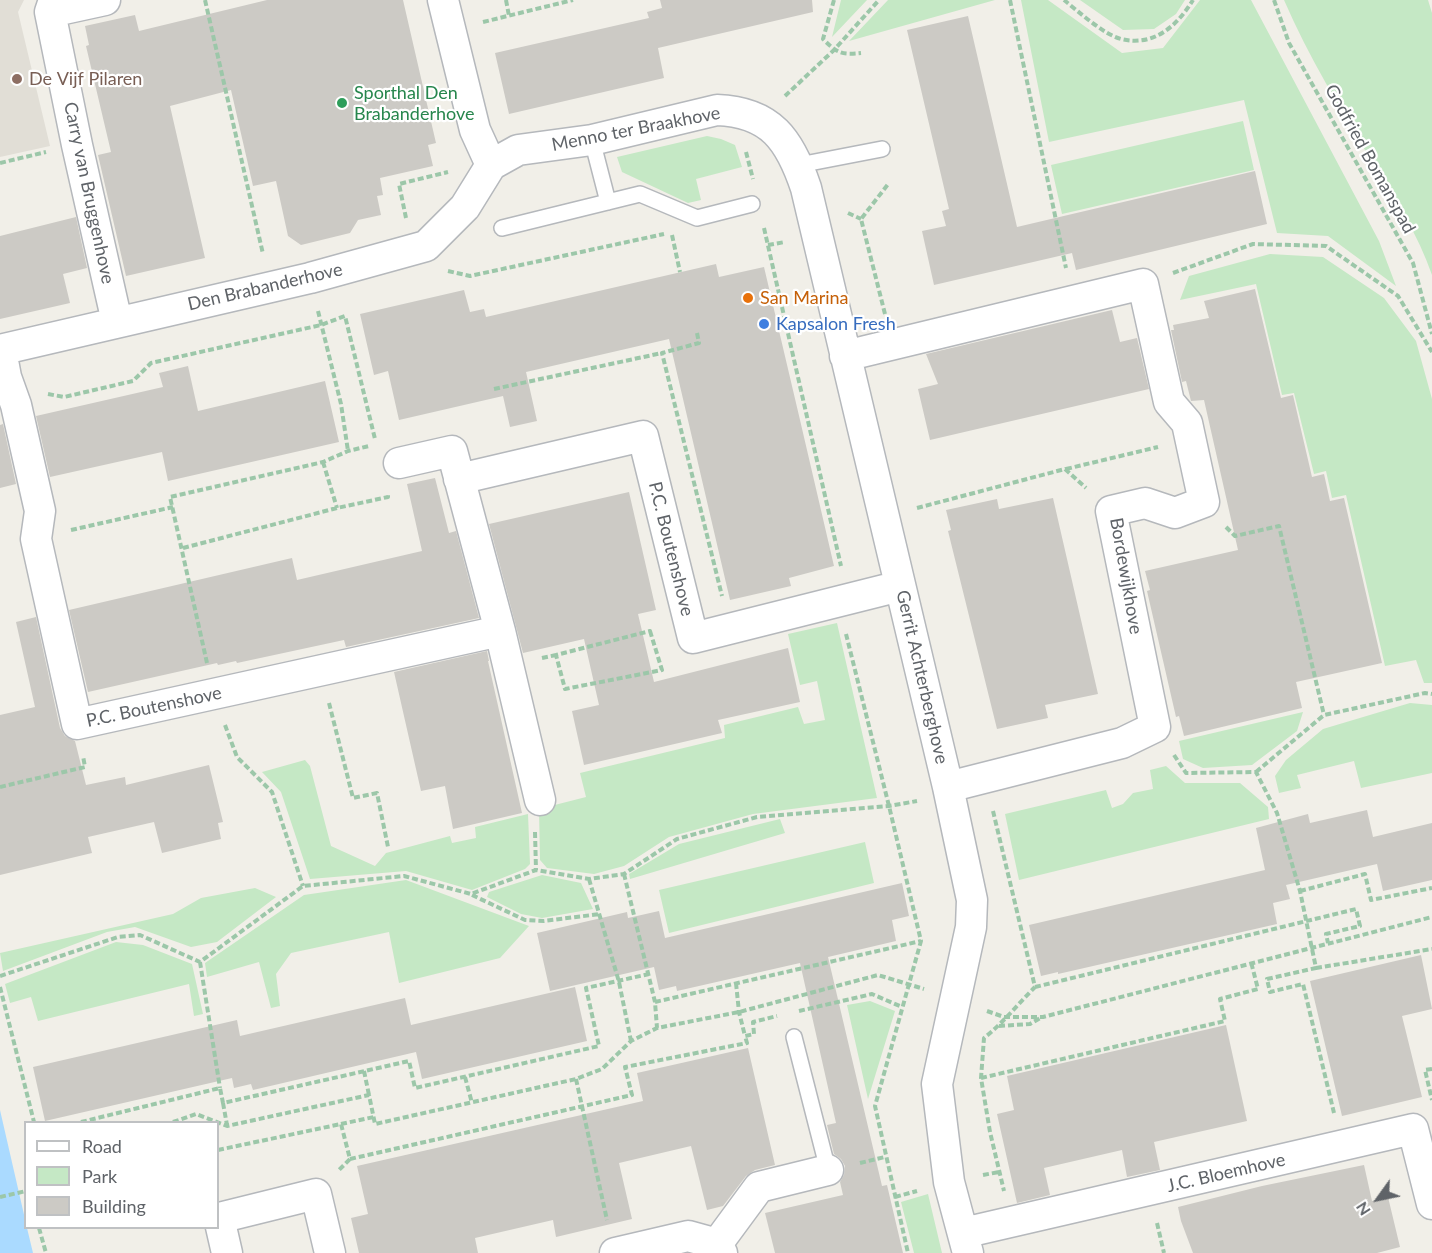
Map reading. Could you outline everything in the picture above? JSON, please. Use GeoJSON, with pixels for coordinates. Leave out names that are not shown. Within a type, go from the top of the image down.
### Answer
{"type":"FeatureCollection","features":[{"type":"Feature","properties":{"kind":"street","name":"Carry van Bruggenhove"},"geometry":{"type":"LineString","coordinates":[[105,0],[52,6],[77,145],[117,322]]}},
{"type":"Feature","properties":{"kind":"street"},"geometry":{"type":"LineString","coordinates":[[443,0],[475,130],[490,164]]}},
{"type":"Feature","properties":{"kind":"street","name":"Menno ter Braakhove"},"geometry":{"type":"LineString","coordinates":[[490,164],[518,150],[592,140],[717,110],[748,115]]}},
{"type":"Feature","properties":{"kind":"street","name":"Gerrit Achterberghove"},"geometry":{"type":"LineString","coordinates":[[748,115],[783,138],[799,165],[806,188],[949,791],[972,900],[971,927],[937,1084],[949,1182],[965,1243]]}},
{"type":"Feature","properties":{"kind":"street","name":"Den Brabanderhove"},"geometry":{"type":"LineString","coordinates":[[2,359],[117,322],[310,278],[426,246],[465,207],[490,164]]}},
{"type":"Feature","properties":{"kind":"street"},"geometry":{"type":"LineString","coordinates":[[845,356],[1143,285],[1169,402],[1187,423],[1204,502]]}},
{"type":"Feature","properties":{"kind":"street","name":"P.C. Boutenshove"},"geometry":{"type":"LineString","coordinates":[[2,359],[16,405],[40,512],[36,539],[77,724],[500,631]]}},
{"type":"Feature","properties":{"kind":"street","name":"P.C. Boutenshove"},"geometry":{"type":"LineString","coordinates":[[459,479],[643,436],[693,638],[900,586]]}},
{"type":"Feature","properties":{"kind":"street"},"geometry":{"type":"LineString","coordinates":[[392,475],[452,451],[500,631],[540,800]]}},
{"type":"Feature","properties":{"kind":"street","name":"Bordewijkhove"},"geometry":{"type":"LineString","coordinates":[[1155,727],[1111,511],[1145,503],[1175,513],[1204,502]]}},
{"type":"Feature","properties":{"kind":"street"},"geometry":{"type":"LineString","coordinates":[[949,791],[986,778],[1122,743],[1155,727]]}},
{"type":"Feature","properties":{"kind":"street","name":"J.C. Bloemhove"},"geometry":{"type":"LineString","coordinates":[[965,1243],[1011,1222],[1413,1129],[1432,1204]]}},
{"type":"Feature","properties":{"kind":"street"},"geometry":{"type":"LineString","coordinates":[[612,1242],[688,1236],[719,1248],[759,1187],[828,1170]]}},
{"type":"Feature","properties":{"kind":"street"},"geometry":{"type":"LineString","coordinates":[[226,1253],[219,1218],[316,1194],[330,1253]]}},
{"type":"Feature","properties":{"kind":"lane"},"geometry":{"type":"LineString","coordinates":[[592,140],[608,202]]}},
{"type":"Feature","properties":{"kind":"lane"},"geometry":{"type":"LineString","coordinates":[[799,165],[882,150]]}},
{"type":"Feature","properties":{"kind":"lane"},"geometry":{"type":"LineString","coordinates":[[502,228],[640,194],[697,218],[754,197]]}},
{"type":"Feature","properties":{"kind":"lane"},"geometry":{"type":"LineString","coordinates":[[794,1037],[828,1170]]}},
{"type":"Feature","properties":{"kind":"path"},"geometry":{"type":"LineString","coordinates":[[205,0],[272,287]]}},
{"type":"Feature","properties":{"kind":"path"},"geometry":{"type":"LineString","coordinates":[[506,0],[509,15]]}},
{"type":"Feature","properties":{"kind":"path"},"geometry":{"type":"LineString","coordinates":[[451,30],[573,0]]}},
{"type":"Feature","properties":{"kind":"path"},"geometry":{"type":"LineString","coordinates":[[834,0],[823,39],[834,50],[845,55],[861,53]]}},
{"type":"Feature","properties":{"kind":"path"},"geometry":{"type":"LineString","coordinates":[[754,197],[748,115],[834,50],[879,0]]}},
{"type":"Feature","properties":{"kind":"path"},"geometry":{"type":"LineString","coordinates":[[1010,0],[1073,301]]}},
{"type":"Feature","properties":{"kind":"path"},"geometry":{"type":"LineString","coordinates":[[1064,0],[1099,27],[1120,39],[1140,41],[1155,37],[1170,28],[1184,15],[1193,0]]}},
{"type":"Feature","properties":{"kind":"path","name":"Godfried Bomanspad"},"geometry":{"type":"LineString","coordinates":[[1274,0],[1289,43],[1413,264],[1432,334]]}},
{"type":"Feature","properties":{"kind":"path"},"geometry":{"type":"LineString","coordinates":[[0,163],[77,145]]}},
{"type":"Feature","properties":{"kind":"path"},"geometry":{"type":"LineString","coordinates":[[413,250],[399,184],[490,164]]}},
{"type":"Feature","properties":{"kind":"path"},"geometry":{"type":"LineString","coordinates":[[889,183],[861,219],[893,344]]}},
{"type":"Feature","properties":{"kind":"path"},"geometry":{"type":"LineString","coordinates":[[764,223],[843,600],[921,941],[875,1106],[908,1253]]}},
{"type":"Feature","properties":{"kind":"path"},"geometry":{"type":"LineString","coordinates":[[440,273],[452,271],[470,276],[671,232],[680,272]]}},
{"type":"Feature","properties":{"kind":"path"},"geometry":{"type":"LineString","coordinates":[[1143,285],[1253,244],[1326,246],[1398,296],[1432,352]]}},
{"type":"Feature","properties":{"kind":"path"},"geometry":{"type":"LineString","coordinates":[[310,278],[341,404],[348,451]]}},
{"type":"Feature","properties":{"kind":"path"},"geometry":{"type":"LineString","coordinates":[[2,359],[24,390],[64,397],[133,381],[151,363],[321,325],[345,316],[376,444],[348,451],[323,462],[170,497],[214,694],[237,757],[272,792],[303,886]]}},
{"type":"Feature","properties":{"kind":"path"},"geometry":{"type":"LineString","coordinates":[[494,389],[699,343],[697,333]]}},
{"type":"Feature","properties":{"kind":"path"},"geometry":{"type":"LineString","coordinates":[[662,353],[730,628]]}},
{"type":"Feature","properties":{"kind":"path"},"geometry":{"type":"LineString","coordinates":[[884,516],[1170,444],[1192,451]]}},
{"type":"Feature","properties":{"kind":"path"},"geometry":{"type":"LineString","coordinates":[[323,462],[337,508]]}},
{"type":"Feature","properties":{"kind":"path"},"geometry":{"type":"LineString","coordinates":[[1065,469],[1111,511]]}},
{"type":"Feature","properties":{"kind":"path"},"geometry":{"type":"LineString","coordinates":[[183,548],[388,496],[392,475]]}},
{"type":"Feature","properties":{"kind":"path"},"geometry":{"type":"LineString","coordinates":[[1204,502],[1235,536],[1279,526],[1324,715]]}},
{"type":"Feature","properties":{"kind":"path"},"geometry":{"type":"LineString","coordinates":[[36,539],[173,507]]}},
{"type":"Feature","properties":{"kind":"path"},"geometry":{"type":"LineString","coordinates":[[650,631],[660,657],[662,670],[565,689],[556,655],[650,631]]}},
{"type":"Feature","properties":{"kind":"path"},"geometry":{"type":"LineString","coordinates":[[321,670],[353,798],[377,794],[388,847]]}},
{"type":"Feature","properties":{"kind":"path"},"geometry":{"type":"LineString","coordinates":[[1155,727],[1185,773],[1256,772],[1324,715],[1425,693],[1432,694]]}},
{"type":"Feature","properties":{"kind":"path"},"geometry":{"type":"LineString","coordinates":[[0,787],[85,767],[77,724]]}},
{"type":"Feature","properties":{"kind":"path"},"geometry":{"type":"LineString","coordinates":[[1256,772],[1277,813],[1308,922],[1316,968]]}},
{"type":"Feature","properties":{"kind":"path"},"geometry":{"type":"LineString","coordinates":[[986,778],[1035,987]]}},
{"type":"Feature","properties":{"kind":"path"},"geometry":{"type":"LineString","coordinates":[[471,894],[536,870],[589,879],[624,874],[678,839],[757,817],[890,806],[949,791]]}},
{"type":"Feature","properties":{"kind":"path"},"geometry":{"type":"LineString","coordinates":[[624,874],[649,974],[655,1002],[657,1028]]}},
{"type":"Feature","properties":{"kind":"path"},"geometry":{"type":"LineString","coordinates":[[1300,891],[1365,874],[1371,900],[1432,888]]}},
{"type":"Feature","properties":{"kind":"path"},"geometry":{"type":"LineString","coordinates":[[200,962],[303,886],[404,876],[471,894],[525,920],[544,921],[600,914]]}},
{"type":"Feature","properties":{"kind":"path"},"geometry":{"type":"LineString","coordinates":[[589,879],[619,982],[631,1041]]}},
{"type":"Feature","properties":{"kind":"path"},"geometry":{"type":"LineString","coordinates":[[1011,1222],[990,1132],[981,1078],[984,1038],[999,1026],[1035,987],[1356,909],[1360,926],[1326,934],[1328,943]]}},
{"type":"Feature","properties":{"kind":"path"},"geometry":{"type":"LineString","coordinates":[[999,1026],[1030,1024],[1043,1017],[1251,962],[1432,918]]}},
{"type":"Feature","properties":{"kind":"path"},"geometry":{"type":"LineString","coordinates":[[0,976],[118,937],[140,935],[200,962]]}},
{"type":"Feature","properties":{"kind":"path"},"geometry":{"type":"LineString","coordinates":[[655,1002],[921,941]]}},
{"type":"Feature","properties":{"kind":"path"},"geometry":{"type":"LineString","coordinates":[[1342,1146],[1304,984],[1270,992],[1267,979],[1316,968],[1432,949]]}},
{"type":"Feature","properties":{"kind":"path"},"geometry":{"type":"LineString","coordinates":[[200,962],[227,1126]]}},
{"type":"Feature","properties":{"kind":"path"},"geometry":{"type":"LineString","coordinates":[[981,1078],[1224,1021],[1220,999],[1258,988],[1251,962]]}},
{"type":"Feature","properties":{"kind":"path"},"geometry":{"type":"LineString","coordinates":[[223,1103],[409,1061],[415,1088],[599,1046],[586,988],[649,974]]}},
{"type":"Feature","properties":{"kind":"path"},"geometry":{"type":"LineString","coordinates":[[364,1071],[375,1124],[576,1079],[602,1069],[631,1041],[657,1028],[739,1012],[878,975],[910,984]]}},
{"type":"Feature","properties":{"kind":"path"},"geometry":{"type":"LineString","coordinates":[[316,1194],[350,1159],[632,1095],[625,1067],[747,1043],[739,1012],[736,983]]}},
{"type":"Feature","properties":{"kind":"path"},"geometry":{"type":"LineString","coordinates":[[0,987],[34,1121]]}},
{"type":"Feature","properties":{"kind":"path"},"geometry":{"type":"LineString","coordinates":[[796,1012],[872,994],[902,1007]]}},
{"type":"Feature","properties":{"kind":"path"},"geometry":{"type":"LineString","coordinates":[[954,1000],[1005,1017],[1043,1017]]}},
{"type":"Feature","properties":{"kind":"path"},"geometry":{"type":"LineString","coordinates":[[745,1036],[754,1034],[753,1022],[785,1014]]}},
{"type":"Feature","properties":{"kind":"path"},"geometry":{"type":"LineString","coordinates":[[1432,1068],[1425,1070],[1432,1100]]}},
{"type":"Feature","properties":{"kind":"path"},"geometry":{"type":"LineString","coordinates":[[465,1077],[472,1103]]}},
{"type":"Feature","properties":{"kind":"path"},"geometry":{"type":"LineString","coordinates":[[576,1079],[612,1242]]}},
{"type":"Feature","properties":{"kind":"path"},"geometry":{"type":"LineString","coordinates":[[85,1121],[220,1088]]}},
{"type":"Feature","properties":{"kind":"path"},"geometry":{"type":"LineString","coordinates":[[219,1123],[227,1126],[369,1095]]}},
{"type":"Feature","properties":{"kind":"path"},"geometry":{"type":"LineString","coordinates":[[182,1121],[196,1114],[214,1121]]}},
{"type":"Feature","properties":{"kind":"path"},"geometry":{"type":"LineString","coordinates":[[219,1150],[374,1117]]}},
{"type":"Feature","properties":{"kind":"path"},"geometry":{"type":"LineString","coordinates":[[341,1124],[350,1159]]}},
{"type":"Feature","properties":{"kind":"path"},"geometry":{"type":"LineString","coordinates":[[0,1197],[24,1191]]}},
{"type":"Feature","properties":{"kind":"path"},"geometry":{"type":"LineString","coordinates":[[40,1229],[46,1253]]}},
{"type":"Feature","properties":{"kind":"shaded area","name":"De Vijf Pilaren"},"geometry":{"type":"Polygon","coordinates":[[[0,0],[24,0],[18,12],[50,146],[0,157],[0,0]]]}},
{"type":"Feature","properties":{"kind":"green space"},"geometry":{"type":"Polygon","coordinates":[[[841,0],[867,0],[832,37],[841,0]]]}},
{"type":"Feature","properties":{"kind":"green space"},"geometry":{"type":"Polygon","coordinates":[[[888,0],[995,0],[849,41],[888,0]]]}},
{"type":"Feature","properties":{"kind":"green space"},"geometry":{"type":"Polygon","coordinates":[[[1021,0],[1048,0],[1122,53],[1163,48],[1200,0],[1251,0],[1379,241],[1396,286],[1328,236],[1277,233],[1244,100],[1049,142],[1021,0]]]}},
{"type":"Feature","properties":{"kind":"green space"},"geometry":{"type":"Polygon","coordinates":[[[1080,0],[1185,0],[1176,14],[1154,29],[1123,30],[1080,0]]]}},
{"type":"Feature","properties":{"kind":"green space"},"geometry":{"type":"Polygon","coordinates":[[[1284,0],[1428,0],[1432,13],[1432,275],[1413,231],[1325,82],[1284,0]]]}},
{"type":"Feature","properties":{"kind":"green space"},"geometry":{"type":"Polygon","coordinates":[[[1243,121],[1254,170],[1062,214],[1051,165],[1243,121]]]}},
{"type":"Feature","properties":{"kind":"green space"},"geometry":{"type":"Polygon","coordinates":[[[707,136],[735,145],[742,167],[696,179],[701,200],[688,203],[622,172],[617,157],[707,136]]]}},
{"type":"Feature","properties":{"kind":"green space"},"geometry":{"type":"Polygon","coordinates":[[[1270,254],[1323,257],[1384,298],[1416,341],[1432,399],[1432,683],[1424,683],[1416,660],[1385,666],[1346,495],[1332,498],[1326,471],[1314,474],[1294,393],[1282,395],[1256,284],[1180,300],[1189,276],[1270,254]]]}},
{"type":"Feature","properties":{"kind":"green space"},"geometry":{"type":"Polygon","coordinates":[[[837,623],[877,798],[753,814],[669,837],[624,866],[594,874],[547,868],[540,860],[539,809],[586,797],[580,773],[725,738],[724,725],[798,707],[804,724],[825,720],[817,681],[800,685],[788,634],[837,623]]]}},
{"type":"Feature","properties":{"kind":"green space"},"geometry":{"type":"Polygon","coordinates":[[[1410,703],[1432,705],[1432,773],[1361,788],[1354,761],[1297,775],[1301,788],[1279,793],[1275,776],[1286,760],[1323,729],[1410,703]]]}},
{"type":"Feature","properties":{"kind":"green space"},"geometry":{"type":"Polygon","coordinates":[[[1303,712],[1297,731],[1252,765],[1203,768],[1183,759],[1179,741],[1303,712]]]}},
{"type":"Feature","properties":{"kind":"green space"},"geometry":{"type":"Polygon","coordinates":[[[305,760],[310,766],[331,846],[375,866],[386,853],[450,836],[452,843],[476,838],[475,827],[528,814],[530,864],[525,869],[472,890],[406,871],[310,879],[281,792],[262,772],[305,760]]]}},
{"type":"Feature","properties":{"kind":"green space"},"geometry":{"type":"Polygon","coordinates":[[[1166,766],[1185,783],[1240,783],[1268,807],[1269,819],[1019,880],[1005,814],[1106,790],[1112,808],[1123,804],[1133,793],[1153,789],[1150,770],[1166,766]]]}},
{"type":"Feature","properties":{"kind":"green space"},"geometry":{"type":"Polygon","coordinates":[[[780,819],[785,833],[630,879],[629,874],[679,844],[780,819]]]}},
{"type":"Feature","properties":{"kind":"green space"},"geometry":{"type":"Polygon","coordinates":[[[865,842],[874,883],[669,933],[659,890],[865,842]]]}},
{"type":"Feature","properties":{"kind":"green space"},"geometry":{"type":"Polygon","coordinates":[[[542,875],[581,883],[593,909],[542,918],[521,914],[487,897],[489,892],[542,875]]]}},
{"type":"Feature","properties":{"kind":"green space"},"geometry":{"type":"Polygon","coordinates":[[[406,880],[529,926],[500,958],[399,983],[389,932],[291,953],[276,974],[280,1006],[271,1008],[259,962],[207,977],[205,963],[304,895],[406,880]]]}},
{"type":"Feature","properties":{"kind":"green space"},"geometry":{"type":"Polygon","coordinates":[[[255,888],[276,897],[217,942],[191,947],[135,927],[107,932],[3,971],[0,953],[173,914],[201,898],[255,888]]]}},
{"type":"Feature","properties":{"kind":"green space"},"geometry":{"type":"Polygon","coordinates":[[[116,942],[143,945],[192,964],[203,1014],[194,1016],[189,984],[38,1021],[31,997],[10,1003],[5,984],[116,942]]]}},
{"type":"Feature","properties":{"kind":"green space"},"geometry":{"type":"Polygon","coordinates":[[[870,1001],[895,1011],[868,1099],[847,1005],[870,1001]]]}},
{"type":"Feature","properties":{"kind":"green space"},"geometry":{"type":"Polygon","coordinates":[[[928,1194],[942,1253],[914,1253],[901,1202],[928,1194]]]}},
{"type":"Feature","properties":{"kind":"water"},"geometry":{"type":"Polygon","coordinates":[[[0,1110],[24,1215],[24,1229],[27,1229],[33,1253],[0,1253],[0,1110]]]}},
{"type":"Feature","properties":{"kind":"building"},"geometry":{"type":"Polygon","coordinates":[[[267,0],[403,0],[436,143],[428,145],[433,166],[380,178],[383,195],[377,196],[381,215],[358,220],[350,233],[301,245],[288,236],[276,181],[253,186],[231,90],[170,106],[205,258],[126,276],[98,155],[111,152],[86,46],[89,45],[85,26],[135,15],[139,31],[267,0]]]}},
{"type":"Feature","properties":{"kind":"building"},"geometry":{"type":"Polygon","coordinates":[[[660,0],[812,0],[813,12],[658,48],[664,78],[509,114],[495,53],[649,18],[647,12],[662,8],[660,0]]]}},
{"type":"Feature","properties":{"kind":"building"},"geometry":{"type":"Polygon","coordinates":[[[968,16],[1017,227],[1255,171],[1267,224],[1076,270],[1072,253],[934,285],[922,231],[946,226],[942,211],[949,209],[907,30],[968,16]]]}},
{"type":"Feature","properties":{"kind":"building"},"geometry":{"type":"Polygon","coordinates":[[[76,217],[87,268],[63,274],[70,303],[0,319],[0,236],[76,217]]]}},
{"type":"Feature","properties":{"kind":"building"},"geometry":{"type":"Polygon","coordinates":[[[716,264],[719,277],[764,267],[800,420],[834,566],[789,578],[791,586],[730,600],[669,339],[526,372],[537,421],[510,427],[503,396],[399,420],[388,371],[374,375],[360,314],[464,290],[470,312],[484,309],[486,317],[716,264]]]}},
{"type":"Feature","properties":{"kind":"building"},"geometry":{"type":"Polygon","coordinates":[[[1255,289],[1281,398],[1293,395],[1312,477],[1324,474],[1330,501],[1344,498],[1382,663],[1296,682],[1302,708],[1184,736],[1179,716],[1176,717],[1147,591],[1150,590],[1145,571],[1238,550],[1204,400],[1191,401],[1186,381],[1182,382],[1171,330],[1174,330],[1173,325],[1209,318],[1204,301],[1255,289]]]}},
{"type":"Feature","properties":{"kind":"building"},"geometry":{"type":"Polygon","coordinates":[[[1112,310],[1120,342],[1137,338],[1149,389],[930,440],[918,389],[938,384],[926,354],[1112,310]]]}},
{"type":"Feature","properties":{"kind":"building"},"geometry":{"type":"Polygon","coordinates":[[[188,366],[198,411],[325,381],[339,442],[168,481],[162,452],[50,477],[36,416],[163,387],[159,373],[188,366]]]}},
{"type":"Feature","properties":{"kind":"building"},"geometry":{"type":"Polygon","coordinates":[[[3,424],[16,484],[0,488],[0,425],[3,424]]]}},
{"type":"Feature","properties":{"kind":"building"},"geometry":{"type":"Polygon","coordinates":[[[435,478],[449,533],[456,531],[479,618],[346,647],[344,640],[237,663],[236,661],[218,665],[217,663],[88,692],[69,610],[292,558],[297,580],[422,551],[407,484],[435,478]]]}},
{"type":"Feature","properties":{"kind":"building"},"geometry":{"type":"Polygon","coordinates":[[[629,492],[656,610],[638,614],[654,682],[788,648],[800,702],[718,720],[722,733],[584,765],[572,711],[599,705],[584,639],[523,653],[489,524],[629,492]]]}},
{"type":"Feature","properties":{"kind":"building"},"geometry":{"type":"Polygon","coordinates":[[[1053,498],[1098,694],[1045,705],[1048,718],[997,729],[948,531],[951,530],[946,510],[997,499],[999,509],[1053,498]]]}},
{"type":"Feature","properties":{"kind":"building"},"geometry":{"type":"Polygon","coordinates":[[[36,617],[60,728],[65,736],[75,741],[86,785],[125,777],[126,785],[209,765],[223,822],[218,823],[221,839],[162,853],[154,822],[88,837],[92,853],[0,875],[0,715],[35,707],[16,622],[36,617]]]}},
{"type":"Feature","properties":{"kind":"building"},"geometry":{"type":"Polygon","coordinates":[[[487,651],[522,813],[453,829],[445,786],[421,791],[394,672],[487,651]]]}},
{"type":"Feature","properties":{"kind":"building"},"geometry":{"type":"Polygon","coordinates":[[[1367,810],[1373,837],[1432,823],[1432,880],[1383,891],[1377,864],[1286,885],[1290,899],[1273,903],[1277,924],[1041,976],[1029,925],[1265,870],[1256,828],[1308,814],[1310,823],[1367,810]]]}},
{"type":"Feature","properties":{"kind":"building"},"geometry":{"type":"Polygon","coordinates":[[[902,883],[909,916],[892,920],[896,941],[828,957],[882,1186],[887,1185],[903,1253],[775,1253],[765,1213],[843,1195],[840,1182],[845,1166],[834,1154],[827,1125],[836,1123],[800,963],[677,991],[676,986],[659,990],[654,967],[550,991],[537,933],[627,912],[628,918],[659,911],[665,938],[902,883]]]}},
{"type":"Feature","properties":{"kind":"building"},"geometry":{"type":"Polygon","coordinates":[[[1421,955],[1432,1009],[1402,1016],[1422,1097],[1342,1116],[1310,981],[1421,955]]]}},
{"type":"Feature","properties":{"kind":"building"},"geometry":{"type":"Polygon","coordinates":[[[575,987],[587,1041],[422,1079],[416,1052],[253,1090],[251,1084],[234,1088],[232,1078],[45,1121],[33,1067],[237,1020],[240,1036],[405,998],[411,1025],[575,987]]]}},
{"type":"Feature","properties":{"kind":"building"},"geometry":{"type":"Polygon","coordinates":[[[1226,1025],[1247,1121],[1154,1142],[1160,1170],[1127,1177],[1122,1150],[1044,1168],[1050,1195],[1017,1203],[997,1114],[1014,1110],[1007,1076],[1226,1025]]]}},
{"type":"Feature","properties":{"kind":"building"},"geometry":{"type":"Polygon","coordinates":[[[748,1048],[775,1165],[755,1170],[746,1176],[723,1206],[707,1210],[691,1146],[619,1163],[632,1219],[556,1237],[553,1220],[475,1238],[478,1253],[359,1253],[351,1218],[368,1214],[357,1166],[643,1101],[637,1073],[748,1048]]]}},
{"type":"Feature","properties":{"kind":"building"},"geometry":{"type":"Polygon","coordinates":[[[1364,1165],[1372,1201],[1388,1197],[1400,1247],[1377,1253],[1193,1253],[1178,1207],[1262,1186],[1364,1165]]]}},
{"type":"Feature","properties":{"kind":"place","name":"De Vijf Pilaren"},"geometry":{"type":"Point","coordinates":[17,79]}},
{"type":"Feature","properties":{"kind":"place","name":"Sporthal Den Brabanderhove"},"geometry":{"type":"Point","coordinates":[342,103]}},
{"type":"Feature","properties":{"kind":"place","name":"San Marina"},"geometry":{"type":"Point","coordinates":[748,298]}},
{"type":"Feature","properties":{"kind":"place","name":"Kapsalon Fresh"},"geometry":{"type":"Point","coordinates":[764,324]}}]}
